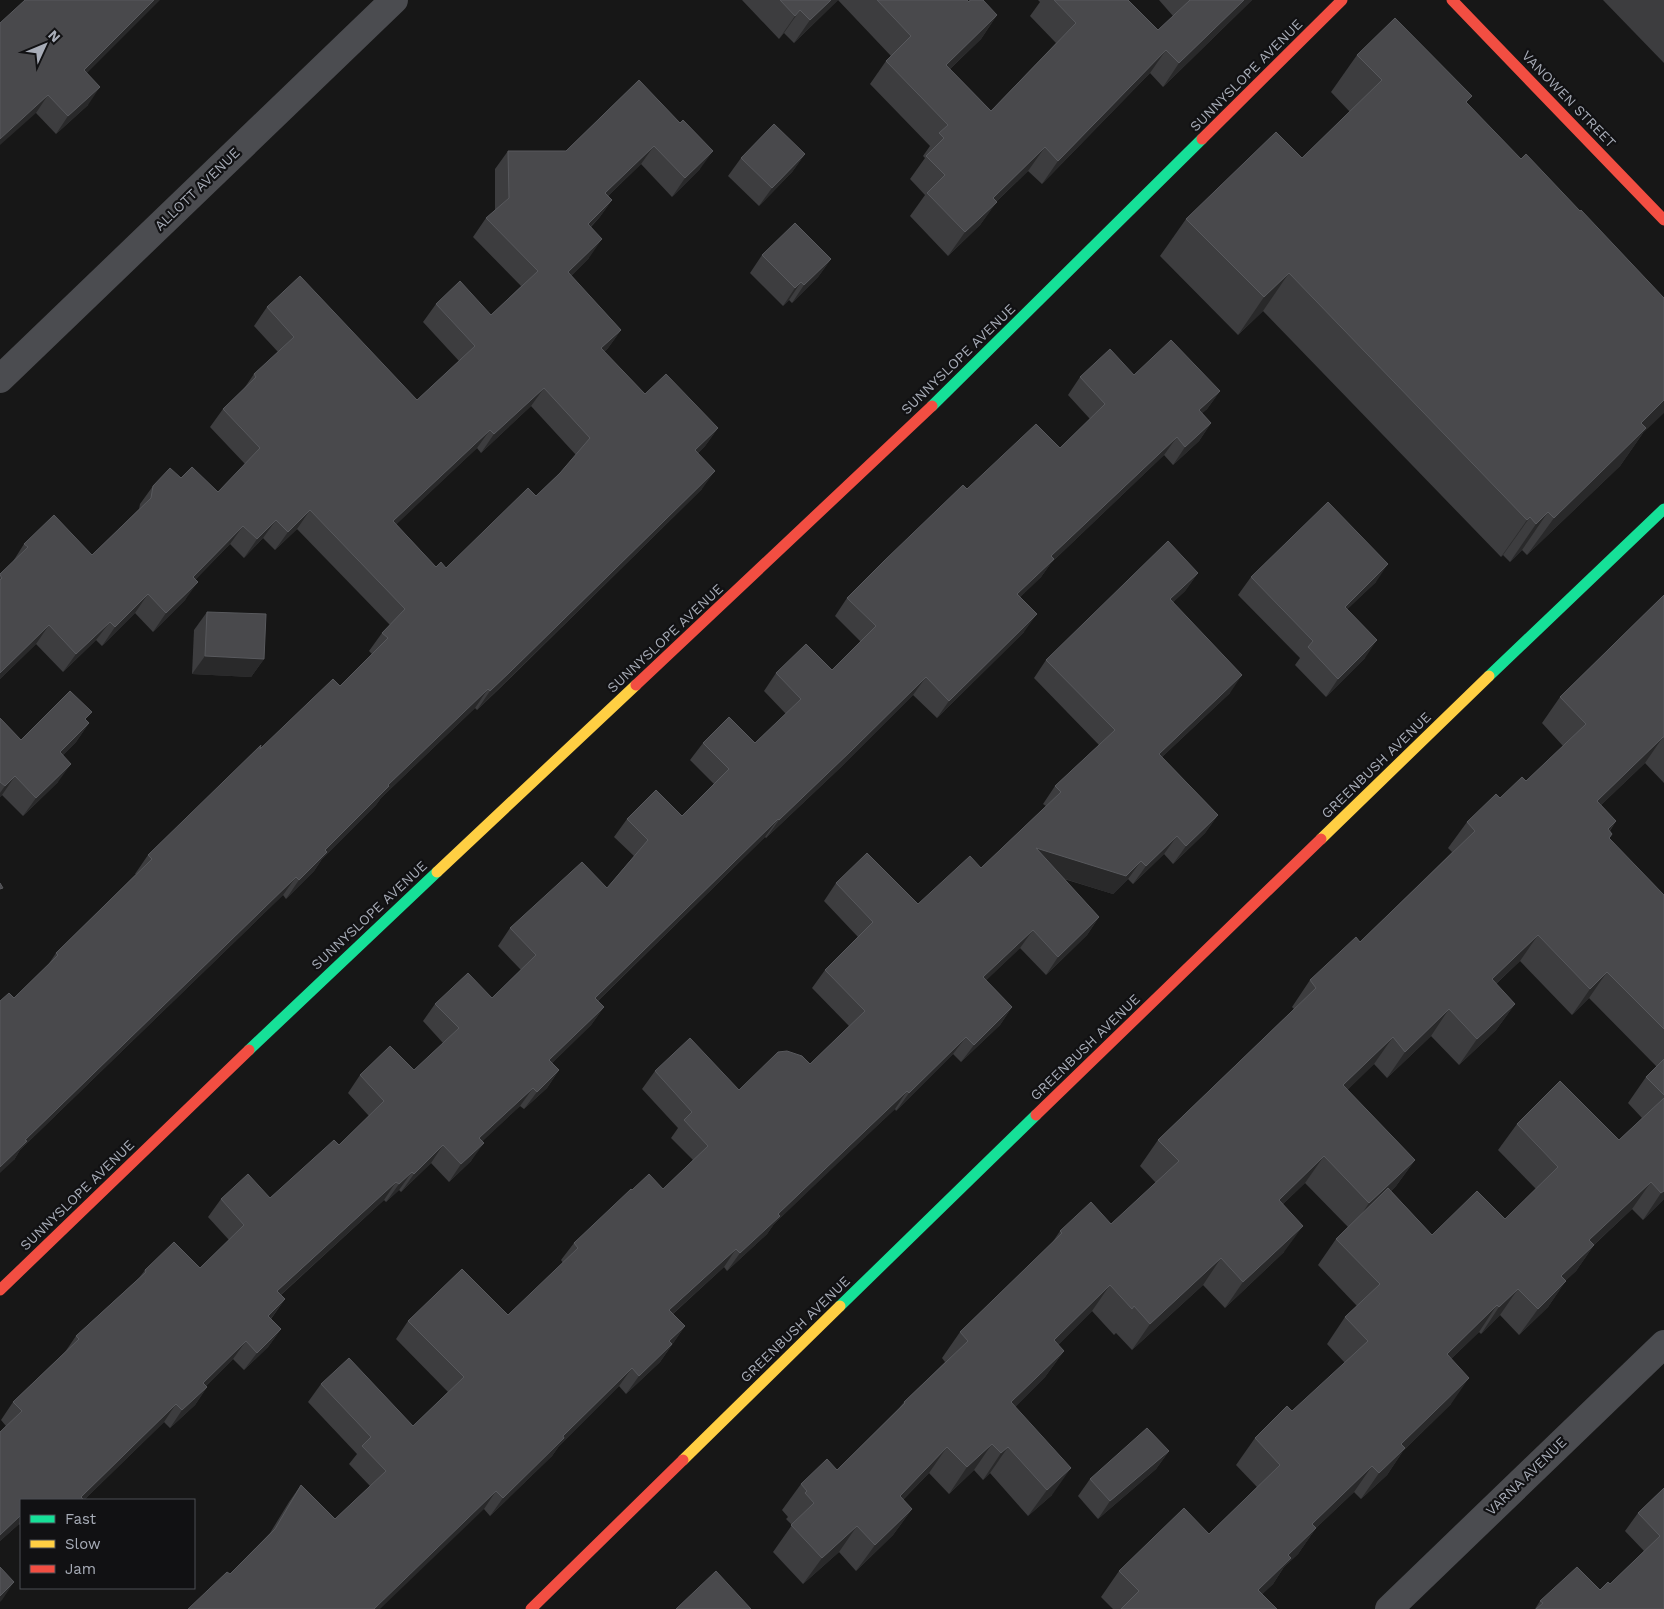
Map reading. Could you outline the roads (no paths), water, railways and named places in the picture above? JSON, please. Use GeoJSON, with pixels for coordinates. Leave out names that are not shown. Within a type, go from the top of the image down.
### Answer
{"type":"FeatureCollection","features":[{"type":"Feature","properties":{"kind":"street","name":"ALLOTT AVENUE"},"geometry":{"type":"LineString","coordinates":[[0,378],[394,0]]}},
{"type":"Feature","properties":{"kind":"street","name":"SUNNYSLOPE AVENUE"},"geometry":{"type":"LineString","coordinates":[[0,1290],[298,1002],[950,389],[1342,0]]}},
{"type":"Feature","properties":{"kind":"street","name":"VANOWEN STREET"},"geometry":{"type":"LineString","coordinates":[[1452,0],[1664,220]]}},
{"type":"Feature","properties":{"kind":"street","name":"GREENBUSH AVENUE"},"geometry":{"type":"LineString","coordinates":[[531,1609],[1538,627],[1664,509]]}},
{"type":"Feature","properties":{"kind":"street","name":"VARNA AVENUE"},"geometry":{"type":"LineString","coordinates":[[1388,1609],[1664,1344]]}}]}
